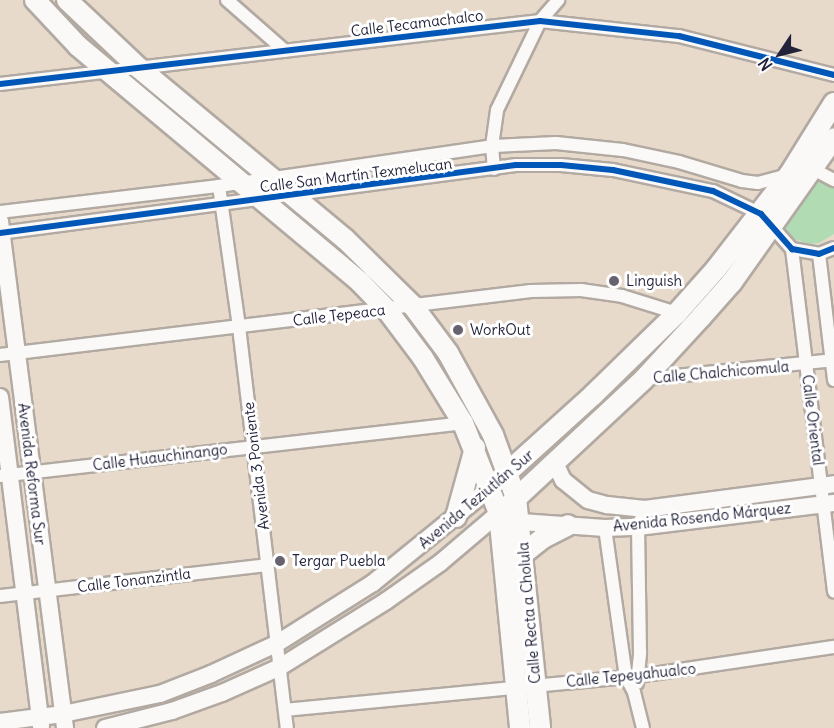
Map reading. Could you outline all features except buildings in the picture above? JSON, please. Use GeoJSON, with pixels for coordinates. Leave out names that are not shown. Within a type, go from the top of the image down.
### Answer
{"type":"FeatureCollection","features":[{"type":"Feature","properties":{"kind":"main road","name":"Calle Recta a Cholula"},"geometry":{"type":"LineString","coordinates":[[35,0],[78,46],[318,244],[387,310],[423,358],[463,423],[475,448],[499,513],[520,728]]}},
{"type":"Feature","properties":{"kind":"main road","name":"Calle Recta a Cholula"},"geometry":{"type":"LineString","coordinates":[[67,0],[139,68],[345,238],[413,306],[461,374],[493,435],[516,498],[521,522],[540,728]]}},
{"type":"Feature","properties":{"kind":"main road","name":"Avenida Teziutlán Sur"},"geometry":{"type":"LineString","coordinates":[[105,728],[172,711],[222,693],[280,667],[395,595],[440,563],[499,513],[644,379],[732,282],[789,175],[834,103]]}},
{"type":"Feature","properties":{"kind":"main road","name":"Avenida Teziutlán Sur"},"geometry":{"type":"LineString","coordinates":[[0,722],[64,721],[160,694],[211,674],[276,644],[373,583],[456,517],[534,450],[677,313],[813,169],[834,138]]}},
{"type":"Feature","properties":{"kind":"main road","name":"Avenida Reforma Sur"},"geometry":{"type":"LineString","coordinates":[[0,229],[8,355],[32,472],[64,721]]}},
{"type":"Feature","properties":{"kind":"main road","name":"Avenida Reforma Sur"},"geometry":{"type":"LineString","coordinates":[[0,397],[5,476],[25,593],[40,722]]}},
{"type":"Feature","properties":{"kind":"main road"},"geometry":{"type":"LineString","coordinates":[[493,435],[504,442],[534,450]]}},
{"type":"Feature","properties":{"kind":"main road"},"geometry":{"type":"LineString","coordinates":[[456,517],[475,448]]}},
{"type":"Feature","properties":{"kind":"main road","name":"Avenida Rosendo Márquez"},"geometry":{"type":"LineString","coordinates":[[555,463],[563,480],[588,500],[607,505],[645,509],[828,485]]}},
{"type":"Feature","properties":{"kind":"main road","name":"Avenida Rosendo Márquez"},"geometry":{"type":"LineString","coordinates":[[499,513],[521,522],[605,528],[638,527],[829,503]]}},
{"type":"Feature","properties":{"kind":"main road"},"geometry":{"type":"LineString","coordinates":[[524,553],[543,538],[568,525]]}},
{"type":"Feature","properties":{"kind":"street"},"geometry":{"type":"LineString","coordinates":[[227,0],[285,51]]}},
{"type":"Feature","properties":{"kind":"street"},"geometry":{"type":"LineString","coordinates":[[494,169],[492,146],[498,110],[540,21],[558,0]]}},
{"type":"Feature","properties":{"kind":"street","name":"Calle Tecamachalco"},"geometry":{"type":"LineString","coordinates":[[0,84],[540,21],[679,36],[834,75]]}},
{"type":"Feature","properties":{"kind":"street","name":"Calle San Martín Texmelucan"},"geometry":{"type":"LineString","coordinates":[[0,212],[274,179],[492,146],[573,144],[679,162],[742,181],[758,183],[813,169]]}},
{"type":"Feature","properties":{"kind":"street"},"geometry":{"type":"LineString","coordinates":[[674,181],[679,162]]}},
{"type":"Feature","properties":{"kind":"street","name":"Calle San Martín Texmelucan"},"geometry":{"type":"LineString","coordinates":[[0,229],[295,196],[516,165],[561,165],[613,170],[713,191],[766,221],[792,249]]}},
{"type":"Feature","properties":{"kind":"street"},"geometry":{"type":"LineString","coordinates":[[813,169],[834,180]]}},
{"type":"Feature","properties":{"kind":"street","name":"Avenida 3 Poniente"},"geometry":{"type":"LineString","coordinates":[[219,186],[239,327],[287,728]]}},
{"type":"Feature","properties":{"kind":"street"},"geometry":{"type":"LineString","coordinates":[[792,249],[819,254],[834,248]]}},
{"type":"Feature","properties":{"kind":"street","name":"Calle Oriental"},"geometry":{"type":"LineString","coordinates":[[792,249],[806,364],[828,485],[834,591]]}},
{"type":"Feature","properties":{"kind":"street","name":"Calle Oriental"},"geometry":{"type":"LineString","coordinates":[[819,254],[834,380]]}},
{"type":"Feature","properties":{"kind":"street","name":"Calle Tepeaca"},"geometry":{"type":"LineString","coordinates":[[8,355],[531,291],[581,290],[622,296],[677,313]]}},
{"type":"Feature","properties":{"kind":"street","name":"Calle Chalchicomula"},"geometry":{"type":"LineString","coordinates":[[644,379],[833,360]]}},
{"type":"Feature","properties":{"kind":"street","name":"Calle Huauchinango"},"geometry":{"type":"LineString","coordinates":[[5,476],[463,423]]}},
{"type":"Feature","properties":{"kind":"street"},"geometry":{"type":"LineString","coordinates":[[634,692],[639,676],[638,527],[645,509]]}},
{"type":"Feature","properties":{"kind":"street"},"geometry":{"type":"LineString","coordinates":[[605,528],[626,678],[634,692],[643,728]]}},
{"type":"Feature","properties":{"kind":"street","name":"Calle Tonanzintla"},"geometry":{"type":"LineString","coordinates":[[0,596],[267,565]]}},
{"type":"Feature","properties":{"kind":"street","name":"Calle Tepeyahualco"},"geometry":{"type":"LineString","coordinates":[[285,710],[626,678],[834,647]]}},
{"type":"Feature","properties":{"kind":"green space"},"geometry":{"type":"Polygon","coordinates":[[[813,177],[824,180],[834,187],[834,234],[819,243],[809,244],[791,238],[781,226],[813,177]]]}},
{"type":"Feature","properties":{"kind":"cycle path"},"geometry":{"type":"LineString","coordinates":[[0,84],[540,21],[679,36],[834,75]]}},
{"type":"Feature","properties":{"kind":"cycle path"},"geometry":{"type":"LineString","coordinates":[[0,233],[516,165],[561,165],[613,170],[713,191],[761,214],[792,249],[819,254],[834,248]]}},
{"type":"Feature","properties":{"kind":"place","name":"Linguish"},"geometry":{"type":"Point","coordinates":[614,281]}},
{"type":"Feature","properties":{"kind":"place","name":"WorkOut"},"geometry":{"type":"Point","coordinates":[458,330]}},
{"type":"Feature","properties":{"kind":"place","name":"Tergar Puebla"},"geometry":{"type":"Point","coordinates":[280,561]}}]}
